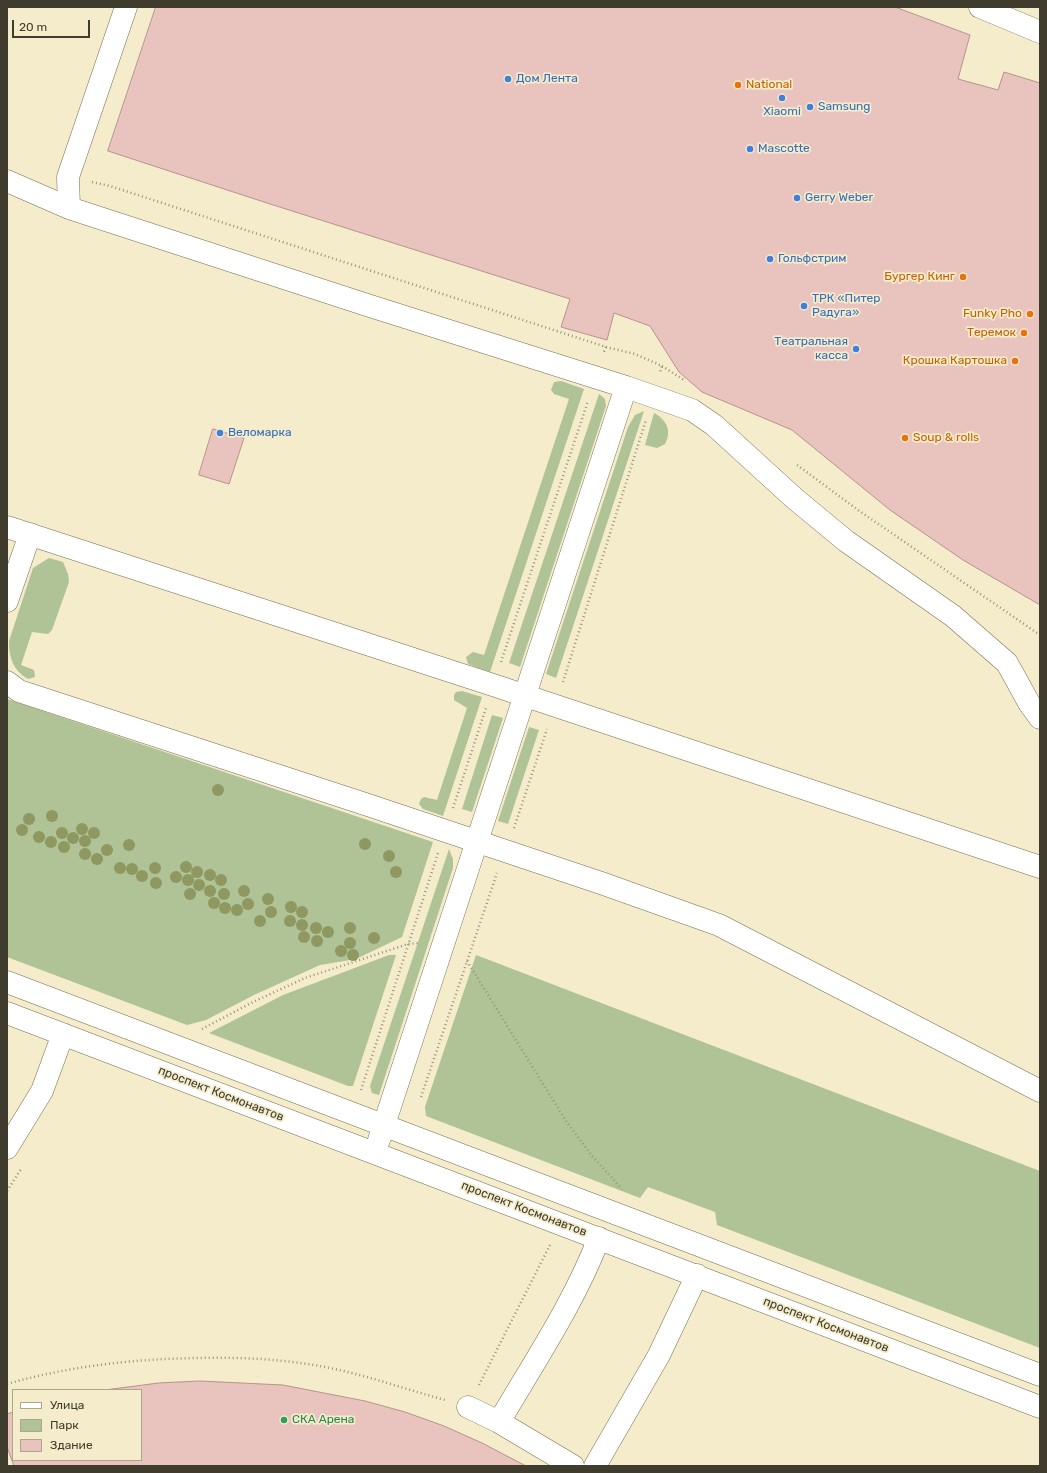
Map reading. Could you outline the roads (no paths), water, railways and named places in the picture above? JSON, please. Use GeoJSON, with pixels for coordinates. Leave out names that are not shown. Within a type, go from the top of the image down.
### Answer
{"type":"FeatureCollection","features":[{"type":"Feature","properties":{"kind":"street"},"geometry":{"type":"LineString","coordinates":[[68,208],[68,177],[126,7]]}},
{"type":"Feature","properties":{"kind":"street"},"geometry":{"type":"LineString","coordinates":[[980,7],[1040,32]]}},
{"type":"Feature","properties":{"kind":"street"},"geometry":{"type":"LineString","coordinates":[[7,181],[68,208],[367,306],[626,387],[692,410],[714,425],[794,498],[846,541],[952,616],[1007,663],[1029,702],[1040,718]]}},
{"type":"Feature","properties":{"kind":"street"},"geometry":{"type":"LineString","coordinates":[[375,1153],[626,387]]}},
{"type":"Feature","properties":{"kind":"street"},"geometry":{"type":"LineString","coordinates":[[7,526],[555,705],[1040,867]]}},
{"type":"Feature","properties":{"kind":"street"},"geometry":{"type":"LineString","coordinates":[[7,602],[30,534]]}},
{"type":"Feature","properties":{"kind":"street"},"geometry":{"type":"LineString","coordinates":[[7,682],[19,691],[477,842],[719,925],[1040,1091]]}},
{"type":"Feature","properties":{"kind":"street"},"geometry":{"type":"LineString","coordinates":[[7,982],[1040,1375]]}},
{"type":"Feature","properties":{"kind":"street","name":"проспект Космонавтов"},"geometry":{"type":"LineString","coordinates":[[7,1013],[1040,1407]]}},
{"type":"Feature","properties":{"kind":"street"},"geometry":{"type":"LineString","coordinates":[[7,1148],[15,1118],[42,1091],[63,1034]]}},
{"type":"Feature","properties":{"kind":"street"},"geometry":{"type":"LineString","coordinates":[[499,1422],[571,1298],[591,1258],[599,1238]]}},
{"type":"Feature","properties":{"kind":"street"},"geometry":{"type":"LineString","coordinates":[[595,1466],[659,1355],[697,1275]]}},
{"type":"Feature","properties":{"kind":"street"},"geometry":{"type":"LineString","coordinates":[[468,1407],[499,1422],[573,1466]]}},
{"type":"Feature","properties":{"kind":"place","name":"Дом Лента"},"geometry":{"type":"Point","coordinates":[508,79]}},
{"type":"Feature","properties":{"kind":"place","name":"National"},"geometry":{"type":"Point","coordinates":[738,85]}},
{"type":"Feature","properties":{"kind":"place","name":"Xiaomi"},"geometry":{"type":"Point","coordinates":[782,98]}},
{"type":"Feature","properties":{"kind":"place","name":"Samsung"},"geometry":{"type":"Point","coordinates":[810,107]}},
{"type":"Feature","properties":{"kind":"place","name":"Mascotte"},"geometry":{"type":"Point","coordinates":[750,149]}},
{"type":"Feature","properties":{"kind":"place","name":"Gerry Weber"},"geometry":{"type":"Point","coordinates":[797,198]}},
{"type":"Feature","properties":{"kind":"place","name":"Гольфстрим"},"geometry":{"type":"Point","coordinates":[770,259]}},
{"type":"Feature","properties":{"kind":"place","name":"Бургер Кинг"},"geometry":{"type":"Point","coordinates":[963,277]}},
{"type":"Feature","properties":{"kind":"place","name":"ТРК «Питер Радуга»"},"geometry":{"type":"Point","coordinates":[804,306]}},
{"type":"Feature","properties":{"kind":"place","name":"Funky Pho"},"geometry":{"type":"Point","coordinates":[1030,314]}},
{"type":"Feature","properties":{"kind":"place","name":"Теремок"},"geometry":{"type":"Point","coordinates":[1024,333]}},
{"type":"Feature","properties":{"kind":"place","name":"Театральная касса"},"geometry":{"type":"Point","coordinates":[856,349]}},
{"type":"Feature","properties":{"kind":"place","name":"Крошка Картошка"},"geometry":{"type":"Point","coordinates":[1015,361]}},
{"type":"Feature","properties":{"kind":"place","name":"Веломарка"},"geometry":{"type":"Point","coordinates":[220,433]}},
{"type":"Feature","properties":{"kind":"place","name":"Soup & rolls"},"geometry":{"type":"Point","coordinates":[905,438]}},
{"type":"Feature","properties":{"kind":"place","name":"СКА Арена"},"geometry":{"type":"Point","coordinates":[284,1420]}}]}
